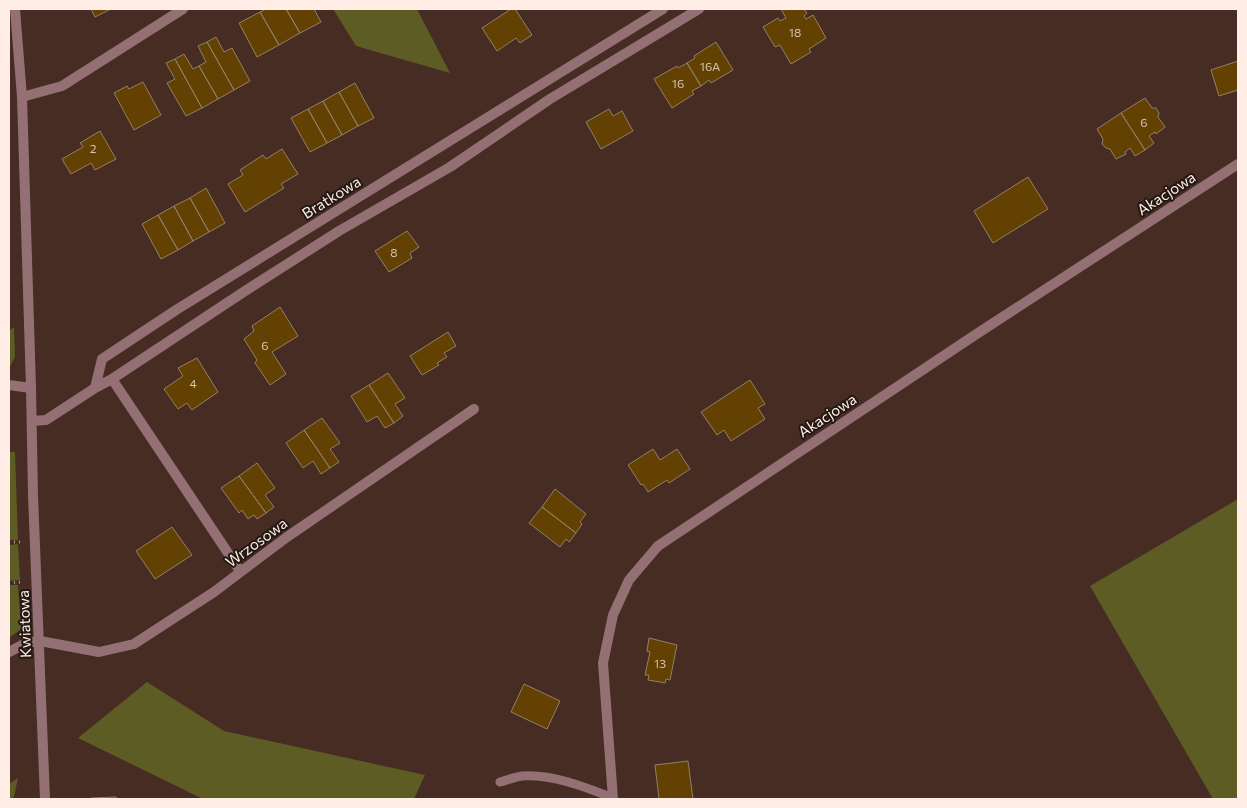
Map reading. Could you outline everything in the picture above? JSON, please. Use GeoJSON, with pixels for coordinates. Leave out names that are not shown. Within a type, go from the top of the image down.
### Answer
{"type":"FeatureCollection","features":[{"type":"Feature","properties":{"kind":"street","name":"Kwiatowa"},"geometry":{"type":"LineString","coordinates":[[15,9],[22,97],[45,799]]}},
{"type":"Feature","properties":{"kind":"street"},"geometry":{"type":"LineString","coordinates":[[22,97],[62,86],[183,9]]}},
{"type":"Feature","properties":{"kind":"street","name":"Bratkowa"},"geometry":{"type":"LineString","coordinates":[[94,388],[102,359],[176,310],[663,9]]}},
{"type":"Feature","properties":{"kind":"street"},"geometry":{"type":"LineString","coordinates":[[32,421],[46,420],[339,231],[450,166],[550,99],[700,9]]}},
{"type":"Feature","properties":{"kind":"street","name":"Akacjowa"},"geometry":{"type":"LineString","coordinates":[[613,799],[603,663],[613,615],[629,580],[658,546],[972,337],[1238,164]]}},
{"type":"Feature","properties":{"kind":"street"},"geometry":{"type":"LineString","coordinates":[[112,379],[240,570]]}},
{"type":"Feature","properties":{"kind":"street"},"geometry":{"type":"LineString","coordinates":[[9,385],[31,388]]}},
{"type":"Feature","properties":{"kind":"street","name":"Wrzosowa"},"geometry":{"type":"LineString","coordinates":[[40,641],[98,652],[134,644],[214,592],[240,570],[295,531],[474,409]]}},
{"type":"Feature","properties":{"kind":"street"},"geometry":{"type":"LineString","coordinates":[[9,652],[26,644],[40,641]]}},
{"type":"Feature","properties":{"kind":"lane","name":"Akacjowa"},"geometry":{"type":"LineString","coordinates":[[500,782],[522,776],[541,777],[573,783],[613,799]]}},
{"type":"Feature","properties":{"kind":"path"},"geometry":{"type":"LineString","coordinates":[[9,542],[23,542]]}},
{"type":"Feature","properties":{"kind":"path"},"geometry":{"type":"LineString","coordinates":[[9,583],[25,582]]}},
{"type":"Feature","properties":{"kind":"shaded area"},"geometry":{"type":"Polygon","coordinates":[[[333,9],[417,9],[450,73],[356,46],[333,9]]]}},
{"type":"Feature","properties":{"kind":"shaded area"},"geometry":{"type":"Polygon","coordinates":[[[14,327],[15,357],[9,368],[9,331],[14,327]]]}},
{"type":"Feature","properties":{"kind":"shaded area"},"geometry":{"type":"Polygon","coordinates":[[[9,452],[15,452],[18,540],[9,540],[9,452]]]}},
{"type":"Feature","properties":{"kind":"shaded area"},"geometry":{"type":"Polygon","coordinates":[[[1238,499],[1238,799],[1213,799],[1090,586],[1238,499]]]}},
{"type":"Feature","properties":{"kind":"shaded area"},"geometry":{"type":"Polygon","coordinates":[[[18,544],[20,580],[9,581],[9,545],[18,544]]]}},
{"type":"Feature","properties":{"kind":"shaded area"},"geometry":{"type":"Polygon","coordinates":[[[9,585],[18,585],[21,629],[9,638],[9,585]]]}},
{"type":"Feature","properties":{"kind":"shaded area"},"geometry":{"type":"Polygon","coordinates":[[[147,682],[224,731],[425,775],[414,799],[203,799],[78,738],[147,682]]]}},
{"type":"Feature","properties":{"kind":"shaded area"},"geometry":{"type":"Polygon","coordinates":[[[18,778],[14,797],[9,799],[9,784],[18,778]]]}},
{"type":"Feature","properties":{"kind":"building"},"geometry":{"type":"Polygon","coordinates":[[[91,9],[111,9],[95,17],[91,9]]]}},
{"type":"Feature","properties":{"kind":"building"},"geometry":{"type":"Polygon","coordinates":[[[266,9],[286,9],[300,33],[279,45],[260,12],[266,9]]]}},
{"type":"Feature","properties":{"kind":"building"},"geometry":{"type":"Polygon","coordinates":[[[286,9],[314,9],[321,22],[300,33],[286,9]]]}},
{"type":"Feature","properties":{"kind":"building"},"geometry":{"type":"Polygon","coordinates":[[[511,9],[515,9],[532,35],[520,43],[516,38],[497,51],[482,28],[511,9]]]}},
{"type":"Feature","properties":{"kind":"building"},"geometry":{"type":"Polygon","coordinates":[[[781,9],[804,9],[807,13],[804,16],[806,19],[813,15],[826,38],[809,49],[811,52],[791,64],[780,45],[775,47],[763,27],[778,18],[780,21],[786,18],[781,9]]]}},
{"type":"Feature","properties":{"kind":"building"},"geometry":{"type":"Polygon","coordinates":[[[260,12],[279,45],[257,57],[239,23],[260,12]]]}},
{"type":"Feature","properties":{"kind":"building"},"geometry":{"type":"Polygon","coordinates":[[[216,37],[224,52],[232,48],[250,81],[234,90],[207,42],[216,37]]]}},
{"type":"Feature","properties":{"kind":"building"},"geometry":{"type":"Polygon","coordinates":[[[207,42],[234,90],[218,99],[199,66],[206,62],[198,46],[207,42]]]}},
{"type":"Feature","properties":{"kind":"building"},"geometry":{"type":"Polygon","coordinates":[[[716,42],[733,70],[711,83],[709,80],[701,86],[687,63],[695,58],[694,56],[716,42]]]}},
{"type":"Feature","properties":{"kind":"building"},"geometry":{"type":"Polygon","coordinates":[[[184,54],[193,69],[199,66],[218,99],[202,108],[175,59],[184,54]]]}},
{"type":"Feature","properties":{"kind":"building"},"geometry":{"type":"Polygon","coordinates":[[[175,59],[202,108],[186,116],[167,83],[175,79],[166,63],[175,59]]]}},
{"type":"Feature","properties":{"kind":"building"},"geometry":{"type":"Polygon","coordinates":[[[1238,61],[1238,90],[1219,96],[1211,70],[1238,61]]]}},
{"type":"Feature","properties":{"kind":"building"},"geometry":{"type":"Polygon","coordinates":[[[687,63],[701,86],[692,91],[694,94],[672,108],[654,79],[677,66],[678,68],[687,63]]]}},
{"type":"Feature","properties":{"kind":"building"},"geometry":{"type":"Polygon","coordinates":[[[143,82],[161,115],[134,130],[114,93],[127,86],[129,89],[143,82]]]}},
{"type":"Feature","properties":{"kind":"building"},"geometry":{"type":"Polygon","coordinates":[[[355,83],[374,118],[358,126],[339,92],[355,83]]]}},
{"type":"Feature","properties":{"kind":"building"},"geometry":{"type":"Polygon","coordinates":[[[339,92],[358,126],[342,135],[323,101],[339,92]]]}},
{"type":"Feature","properties":{"kind":"building"},"geometry":{"type":"Polygon","coordinates":[[[1145,98],[1152,108],[1156,108],[1159,113],[1158,117],[1165,127],[1156,134],[1155,132],[1149,136],[1154,143],[1145,150],[1121,113],[1145,98]]]}},
{"type":"Feature","properties":{"kind":"building"},"geometry":{"type":"Polygon","coordinates":[[[323,101],[342,135],[327,143],[308,109],[323,101]]]}},
{"type":"Feature","properties":{"kind":"building"},"geometry":{"type":"Polygon","coordinates":[[[308,109],[327,143],[310,152],[291,118],[308,109]]]}},
{"type":"Feature","properties":{"kind":"building"},"geometry":{"type":"Polygon","coordinates":[[[609,109],[613,116],[622,111],[633,131],[601,149],[586,122],[609,109]]]}},
{"type":"Feature","properties":{"kind":"building"},"geometry":{"type":"Polygon","coordinates":[[[1121,113],[1145,150],[1135,156],[1130,148],[1125,152],[1126,154],[1116,159],[1110,149],[1102,144],[1103,139],[1097,129],[1121,113]]]}},
{"type":"Feature","properties":{"kind":"building"},"geometry":{"type":"Polygon","coordinates":[[[100,131],[116,159],[95,170],[91,163],[71,174],[62,159],[83,147],[80,143],[100,131]]]}},
{"type":"Feature","properties":{"kind":"building"},"geometry":{"type":"Polygon","coordinates":[[[282,149],[298,174],[281,184],[284,188],[245,212],[228,184],[243,175],[240,170],[263,155],[266,159],[282,149]]]}},
{"type":"Feature","properties":{"kind":"building"},"geometry":{"type":"Polygon","coordinates":[[[1028,177],[1048,209],[993,243],[974,211],[1028,177]]]}},
{"type":"Feature","properties":{"kind":"building"},"geometry":{"type":"Polygon","coordinates":[[[206,188],[225,223],[209,232],[190,198],[206,188]]]}},
{"type":"Feature","properties":{"kind":"building"},"geometry":{"type":"Polygon","coordinates":[[[190,198],[209,232],[193,241],[174,206],[190,198]]]}},
{"type":"Feature","properties":{"kind":"building"},"geometry":{"type":"Polygon","coordinates":[[[174,206],[193,241],[178,250],[158,215],[174,206]]]}},
{"type":"Feature","properties":{"kind":"building"},"geometry":{"type":"Polygon","coordinates":[[[158,215],[178,250],[161,259],[142,224],[158,215]]]}},
{"type":"Feature","properties":{"kind":"building"},"geometry":{"type":"Polygon","coordinates":[[[407,231],[419,247],[410,253],[412,258],[389,272],[375,251],[407,231]]]}},
{"type":"Feature","properties":{"kind":"building"},"geometry":{"type":"Polygon","coordinates":[[[280,307],[298,336],[272,352],[286,374],[270,385],[255,363],[257,360],[244,339],[254,331],[252,326],[280,307]]]}},
{"type":"Feature","properties":{"kind":"building"},"geometry":{"type":"Polygon","coordinates":[[[448,332],[456,346],[444,353],[447,357],[437,363],[439,365],[422,375],[410,356],[448,332]]]}},
{"type":"Feature","properties":{"kind":"building"},"geometry":{"type":"Polygon","coordinates":[[[197,358],[218,392],[192,410],[187,403],[178,409],[164,389],[183,376],[178,368],[197,358]]]}},
{"type":"Feature","properties":{"kind":"building"},"geometry":{"type":"Polygon","coordinates":[[[388,373],[405,398],[395,404],[403,416],[394,423],[369,385],[388,373]]]}},
{"type":"Feature","properties":{"kind":"building"},"geometry":{"type":"Polygon","coordinates":[[[750,380],[765,404],[758,408],[765,419],[731,441],[724,430],[717,435],[701,412],[750,380]]]}},
{"type":"Feature","properties":{"kind":"building"},"geometry":{"type":"Polygon","coordinates":[[[369,385],[394,423],[385,428],[377,416],[367,422],[351,396],[369,385]]]}},
{"type":"Feature","properties":{"kind":"building"},"geometry":{"type":"Polygon","coordinates":[[[322,418],[340,443],[330,449],[339,462],[330,468],[304,430],[322,418]]]}},
{"type":"Feature","properties":{"kind":"building"},"geometry":{"type":"Polygon","coordinates":[[[304,430],[330,468],[321,474],[313,461],[303,468],[286,443],[304,430]]]}},
{"type":"Feature","properties":{"kind":"building"},"geometry":{"type":"Polygon","coordinates":[[[653,449],[660,460],[677,449],[690,469],[669,483],[667,480],[648,492],[628,465],[653,449]]]}},
{"type":"Feature","properties":{"kind":"building"},"geometry":{"type":"Polygon","coordinates":[[[257,463],[275,488],[265,495],[274,507],[266,513],[239,476],[257,463]]]}},
{"type":"Feature","properties":{"kind":"building"},"geometry":{"type":"Polygon","coordinates":[[[239,476],[266,513],[257,519],[254,515],[248,519],[242,510],[239,513],[221,488],[239,476]]]}},
{"type":"Feature","properties":{"kind":"building"},"geometry":{"type":"Polygon","coordinates":[[[555,489],[586,514],[580,522],[582,524],[576,533],[542,507],[555,489]]]}},
{"type":"Feature","properties":{"kind":"building"},"geometry":{"type":"Polygon","coordinates":[[[542,507],[576,533],[569,542],[566,539],[560,547],[529,523],[542,507]]]}},
{"type":"Feature","properties":{"kind":"building"},"geometry":{"type":"Polygon","coordinates":[[[172,527],[192,555],[155,579],[136,551],[172,527]]]}},
{"type":"Feature","properties":{"kind":"building"},"geometry":{"type":"Polygon","coordinates":[[[649,638],[677,645],[670,680],[666,679],[665,683],[648,680],[649,675],[645,675],[650,652],[647,651],[649,638]]]}},
{"type":"Feature","properties":{"kind":"building"},"geometry":{"type":"Polygon","coordinates":[[[524,684],[560,701],[547,729],[511,712],[524,684]]]}},
{"type":"Feature","properties":{"kind":"building"},"geometry":{"type":"Polygon","coordinates":[[[688,761],[693,799],[659,799],[655,765],[688,761]]]}},
{"type":"Feature","properties":{"kind":"building"},"geometry":{"type":"Polygon","coordinates":[[[116,797],[117,799],[91,799],[91,798],[116,797]]]}}]}
